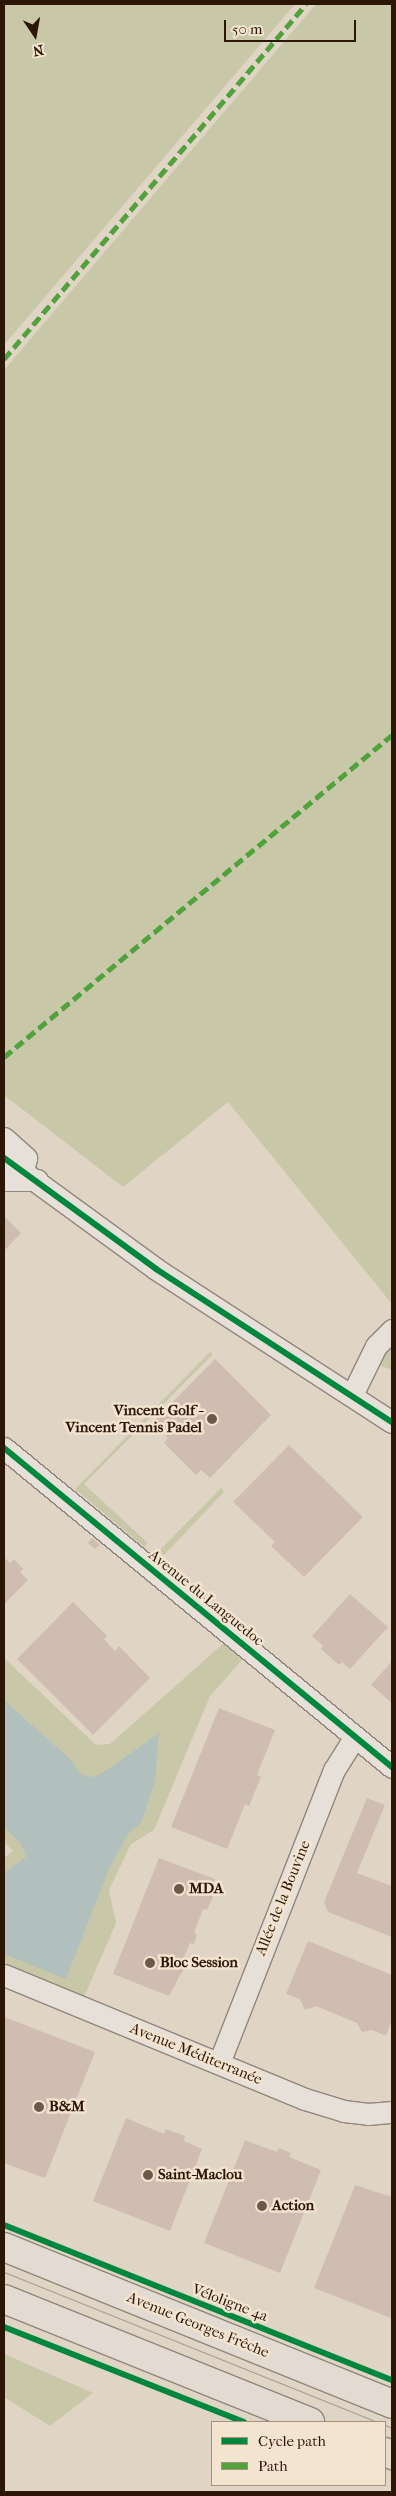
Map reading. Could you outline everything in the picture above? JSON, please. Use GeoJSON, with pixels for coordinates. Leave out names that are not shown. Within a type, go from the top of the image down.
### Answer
{"type":"FeatureCollection","features":[{"type":"Feature","properties":{"kind":"main road","name":"Avenue Georges Frêche"},"geometry":{"type":"LineString","coordinates":[[4,2247],[392,2404]]}},
{"type":"Feature","properties":{"kind":"main road"},"geometry":{"type":"LineString","coordinates":[[4,2299],[308,2421]]}},
{"type":"Feature","properties":{"kind":"street"},"geometry":{"type":"LineString","coordinates":[[4,1138],[26,1158],[14,1170],[156,1269],[392,1422]]}},
{"type":"Feature","properties":{"kind":"street"},"geometry":{"type":"LineString","coordinates":[[352,1395],[369,1358],[392,1330]]}},
{"type":"Feature","properties":{"kind":"street","name":"Avenue du Languedoc"},"geometry":{"type":"LineString","coordinates":[[4,1448],[392,1767]]}},
{"type":"Feature","properties":{"kind":"street","name":"Allée de la Bouvine"},"geometry":{"type":"LineString","coordinates":[[219,2063],[334,1770],[355,1737]]}},
{"type":"Feature","properties":{"kind":"street","name":"Avenue Méditerranée"},"geometry":{"type":"LineString","coordinates":[[4,1975],[338,2110],[368,2114],[392,2112]]}},
{"type":"Feature","properties":{"kind":"green space"},"geometry":{"type":"Polygon","coordinates":[[[4,4],[295,4],[4,345],[4,4]]]}},
{"type":"Feature","properties":{"kind":"green space"},"geometry":{"type":"Polygon","coordinates":[[[316,4],[392,4],[392,1304],[228,1102],[123,1187],[4,1095],[4,370],[316,4]]]}},
{"type":"Feature","properties":{"kind":"green space"},"geometry":{"type":"Polygon","coordinates":[[[392,1347],[392,1370],[376,1364],[392,1347]]]}},
{"type":"Feature","properties":{"kind":"green space"},"geometry":{"type":"Polygon","coordinates":[[[210,1352],[213,1354],[84,1484],[148,1543],[144,1547],[75,1489],[210,1352]]]}},
{"type":"Feature","properties":{"kind":"green space"},"geometry":{"type":"Polygon","coordinates":[[[221,1488],[224,1492],[164,1555],[159,1551],[221,1488]]]}},
{"type":"Feature","properties":{"kind":"green space"},"geometry":{"type":"Polygon","coordinates":[[[224,1643],[242,1660],[210,1696],[154,1830],[131,1844],[109,1890],[116,1923],[84,1997],[4,1964],[4,1948],[97,1786],[72,1774],[4,1712],[4,1658],[96,1745],[110,1744],[224,1643]]]}},
{"type":"Feature","properties":{"kind":"green space"},"geometry":{"type":"Polygon","coordinates":[[[4,1819],[36,1857],[4,1879],[4,1858],[13,1851],[4,1842],[4,1819]]]}},
{"type":"Feature","properties":{"kind":"green space"},"geometry":{"type":"Polygon","coordinates":[[[4,2354],[93,2393],[50,2426],[4,2397],[4,2354]]]}},
{"type":"Feature","properties":{"kind":"shaded area"},"geometry":{"type":"Polygon","coordinates":[[[4,1700],[71,1760],[81,1775],[94,1777],[113,1766],[159,1733],[155,1781],[141,1823],[128,1834],[108,1871],[66,1979],[4,1954],[4,1873],[26,1857],[21,1844],[4,1827],[4,1700]]]}},
{"type":"Feature","properties":{"kind":"building"},"geometry":{"type":"Polygon","coordinates":[[[4,1216],[21,1233],[4,1251],[4,1216]]]}},
{"type":"Feature","properties":{"kind":"building","name":"Vincent Golf - Vincent Tennis Padel"},"geometry":{"type":"Polygon","coordinates":[[[215,1359],[271,1415],[210,1478],[201,1470],[196,1475],[164,1443],[168,1438],[153,1422],[215,1359]]]}},
{"type":"Feature","properties":{"kind":"building"},"geometry":{"type":"Polygon","coordinates":[[[289,1445],[363,1517],[304,1577],[271,1546],[275,1542],[233,1502],[289,1445]]]}},
{"type":"Feature","properties":{"kind":"building"},"geometry":{"type":"Polygon","coordinates":[[[92,1538],[100,1545],[95,1549],[88,1543],[92,1538]]]}},
{"type":"Feature","properties":{"kind":"building"},"geometry":{"type":"Polygon","coordinates":[[[4,1557],[10,1563],[14,1559],[23,1569],[20,1572],[28,1580],[4,1604],[4,1557]]]}},
{"type":"Feature","properties":{"kind":"building"},"geometry":{"type":"Polygon","coordinates":[[[350,1594],[388,1627],[350,1669],[342,1662],[339,1665],[321,1649],[323,1646],[312,1636],[350,1594]]]}},
{"type":"Feature","properties":{"kind":"building"},"geometry":{"type":"Polygon","coordinates":[[[73,1602],[107,1636],[104,1639],[115,1651],[119,1646],[150,1678],[93,1735],[17,1659],[73,1602]]]}},
{"type":"Feature","properties":{"kind":"building"},"geometry":{"type":"Polygon","coordinates":[[[392,1661],[392,1703],[371,1685],[392,1661]]]}},
{"type":"Feature","properties":{"kind":"building"},"geometry":{"type":"Polygon","coordinates":[[[219,1708],[275,1730],[257,1775],[261,1777],[249,1806],[245,1804],[227,1849],[171,1827],[219,1708]]]}},
{"type":"Feature","properties":{"kind":"building"},"geometry":{"type":"Polygon","coordinates":[[[367,1798],[385,1805],[357,1873],[392,1886],[392,1937],[328,1912],[324,1902],[367,1798]]]}},
{"type":"Feature","properties":{"kind":"building"},"geometry":{"type":"Polygon","coordinates":[[[159,1858],[215,1879],[209,1895],[213,1897],[207,1910],[203,1909],[194,1933],[197,1935],[194,1944],[190,1943],[180,1967],[184,1968],[169,1996],[113,1974],[159,1858]]]}},
{"type":"Feature","properties":{"kind":"building"},"geometry":{"type":"Polygon","coordinates":[[[308,1941],[392,1975],[392,2019],[386,2036],[372,2030],[362,2032],[357,2023],[316,2006],[305,2010],[300,1999],[286,1994],[308,1941]]]}},
{"type":"Feature","properties":{"kind":"building","name":"B&M"},"geometry":{"type":"Polygon","coordinates":[[[4,2017],[95,2052],[45,2178],[4,2163],[4,2017]]]}},
{"type":"Feature","properties":{"kind":"building","name":"Saint-Maclou"},"geometry":{"type":"Polygon","coordinates":[[[126,2118],[164,2134],[166,2129],[185,2136],[184,2141],[202,2149],[170,2231],[93,2201],[126,2118]]]}},
{"type":"Feature","properties":{"kind":"building","name":"Action"},"geometry":{"type":"Polygon","coordinates":[[[245,2140],[277,2152],[279,2148],[291,2153],[289,2157],[321,2170],[280,2273],[204,2243],[245,2140]]]}},
{"type":"Feature","properties":{"kind":"building"},"geometry":{"type":"Polygon","coordinates":[[[355,2185],[392,2197],[391,2318],[314,2288],[355,2185]]]}},
{"type":"Feature","properties":{"kind":"tram line"},"geometry":{"type":"LineString","coordinates":[[4,2272],[376,2421]]}},
{"type":"Feature","properties":{"kind":"tram line"},"geometry":{"type":"LineString","coordinates":[[386,2425],[392,2428]]}},
{"type":"Feature","properties":{"kind":"marked path"},"geometry":{"type":"LineString","coordinates":[[4,359],[306,4]]}},
{"type":"Feature","properties":{"kind":"marked path"},"geometry":{"type":"LineString","coordinates":[[4,1057],[392,735]]}},
{"type":"Feature","properties":{"kind":"cycle path"},"geometry":{"type":"LineString","coordinates":[[4,1158],[156,1269],[392,1422]]}},
{"type":"Feature","properties":{"kind":"cycle path"},"geometry":{"type":"LineString","coordinates":[[4,1448],[392,1767]]}},
{"type":"Feature","properties":{"kind":"cycle path","name":"Véloligne 4a"},"geometry":{"type":"LineString","coordinates":[[4,2225],[392,2380]]}},
{"type":"Feature","properties":{"kind":"cycle path"},"geometry":{"type":"LineString","coordinates":[[4,2327],[241,2421]]}},
{"type":"Feature","properties":{"kind":"place","name":"Vincent Golf - Vincent Tennis Padel"},"geometry":{"type":"Point","coordinates":[212,1419]}},
{"type":"Feature","properties":{"kind":"place","name":"MDA"},"geometry":{"type":"Point","coordinates":[179,1889]}},
{"type":"Feature","properties":{"kind":"place","name":"Bloc Session"},"geometry":{"type":"Point","coordinates":[150,1963]}},
{"type":"Feature","properties":{"kind":"place","name":"B&M"},"geometry":{"type":"Point","coordinates":[39,2107]}},
{"type":"Feature","properties":{"kind":"place","name":"Saint-Maclou"},"geometry":{"type":"Point","coordinates":[148,2175]}},
{"type":"Feature","properties":{"kind":"place","name":"Action"},"geometry":{"type":"Point","coordinates":[262,2206]}}]}
